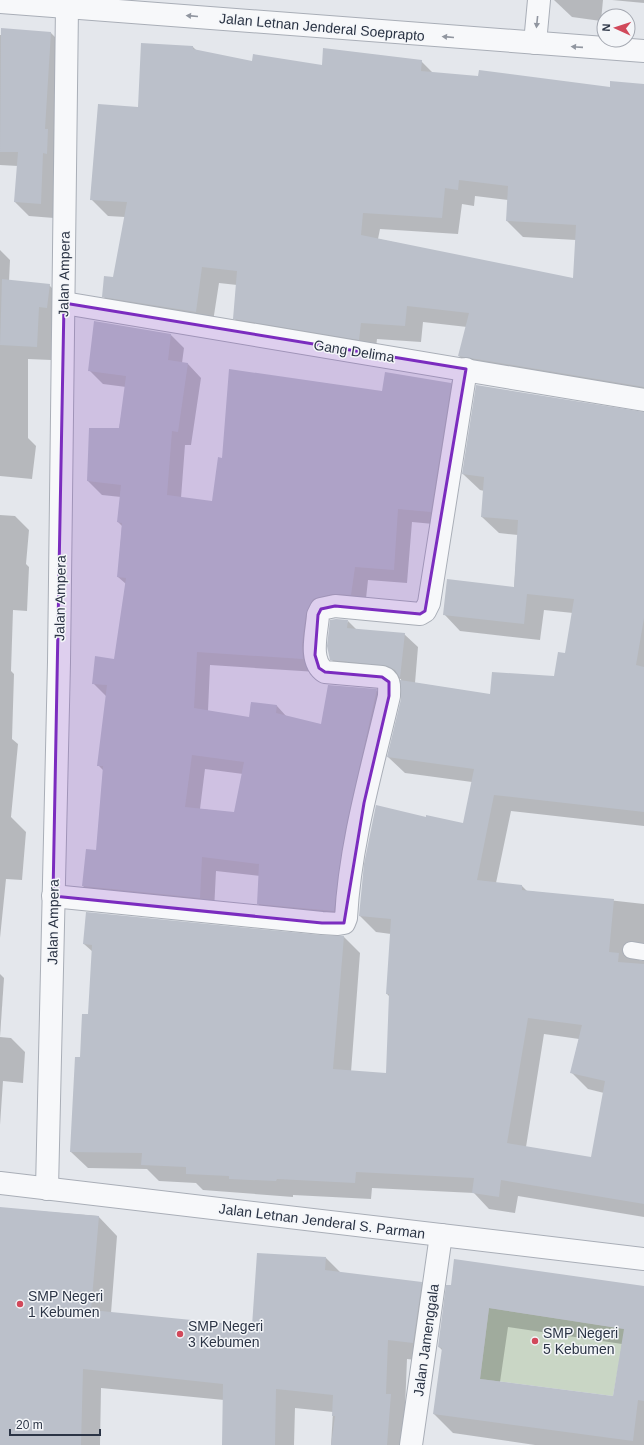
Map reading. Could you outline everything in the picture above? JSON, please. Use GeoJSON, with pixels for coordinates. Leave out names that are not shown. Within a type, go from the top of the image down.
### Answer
{"type":"FeatureCollection","features":[{"type":"Feature","properties":{"kind":"street"},"geometry":{"type":"LineString","coordinates":[[535,43],[540,0]]}},
{"type":"Feature","properties":{"kind":"street","name":"Jalan Letnan Jenderal Soeprapto"},"geometry":{"type":"LineString","coordinates":[[0,2],[644,51]]}},
{"type":"Feature","properties":{"kind":"street","name":"Jalan Ampera"},"geometry":{"type":"LineString","coordinates":[[47,1189],[54,896],[64,303],[67,6]]}},
{"type":"Feature","properties":{"kind":"street","name":"Gang Delima"},"geometry":{"type":"LineString","coordinates":[[64,303],[644,400]]}},
{"type":"Feature","properties":{"kind":"street"},"geometry":{"type":"LineString","coordinates":[[54,896],[322,924],[344,923],[346,918],[353,858],[362,811],[389,696],[389,682],[387,679],[382,677],[325,672],[319,668],[315,655],[318,615],[322,609],[335,606],[413,614],[420,614],[425,611],[429,603],[466,370]]}},
{"type":"Feature","properties":{"kind":"street","name":"Jalan Letnan Jenderal S. Parman"},"geometry":{"type":"LineString","coordinates":[[0,1183],[644,1258]]}},
{"type":"Feature","properties":{"kind":"street","name":"Jalan Jamenggala"},"geometry":{"type":"LineString","coordinates":[[411,1445],[441,1235]]}},
{"type":"Feature","properties":{"kind":"highlighted area"},"geometry":{"type":"Polygon","coordinates":[[[64,303],[466,369],[425,611],[420,614],[335,606],[321,609],[318,615],[315,655],[319,668],[325,672],[382,677],[389,682],[389,696],[364,803],[344,923],[322,923],[53,896],[64,303]]]}},
{"type":"Feature","properties":{"kind":"green space"},"geometry":{"type":"Polygon","coordinates":[[[489,1308],[625,1329],[613,1396],[480,1379],[489,1308]]]}},
{"type":"Feature","properties":{"kind":"building"},"geometry":{"type":"Polygon","coordinates":[[[1,28],[51,32],[45,129],[48,129],[47,154],[43,153],[41,204],[14,202],[18,152],[0,152],[1,28]]]}},
{"type":"Feature","properties":{"kind":"building"},"geometry":{"type":"Polygon","coordinates":[[[141,43],[193,46],[193,49],[252,61],[253,54],[322,65],[323,48],[422,60],[421,71],[478,76],[479,70],[610,87],[610,81],[644,84],[644,387],[458,356],[469,313],[407,306],[405,326],[361,323],[359,340],[233,319],[237,271],[202,267],[196,312],[102,297],[104,276],[113,277],[127,202],[90,200],[98,104],[138,107],[141,43]],[[459,180],[458,190],[445,188],[442,218],[363,213],[361,235],[573,278],[576,225],[506,221],[508,186],[459,180]]]}},
{"type":"Feature","properties":{"kind":"building"},"geometry":{"type":"Polygon","coordinates":[[[2,279],[50,284],[47,308],[39,307],[37,347],[0,345],[2,279]]]}},
{"type":"Feature","properties":{"kind":"building"},"geometry":{"type":"Polygon","coordinates":[[[94,321],[171,334],[168,360],[188,363],[178,432],[172,431],[167,495],[212,501],[218,457],[222,458],[229,369],[382,391],[385,372],[451,383],[452,380],[431,512],[398,509],[394,570],[355,567],[351,595],[333,594],[313,599],[306,614],[302,645],[303,659],[197,652],[194,708],[249,717],[251,702],[277,705],[276,713],[321,724],[328,685],[377,689],[345,832],[334,911],[257,904],[259,864],[202,857],[200,898],[82,886],[86,849],[96,850],[103,766],[97,766],[107,685],[92,684],[95,656],[114,659],[126,578],[117,577],[122,523],[117,522],[121,485],[87,481],[89,428],[119,428],[126,376],[88,371],[94,321]],[[192,755],[185,807],[234,812],[244,762],[192,755]]]}},
{"type":"Feature","properties":{"kind":"building"},"geometry":{"type":"Polygon","coordinates":[[[476,385],[644,412],[644,618],[636,665],[644,667],[644,812],[494,795],[477,880],[522,885],[522,890],[614,899],[609,952],[619,953],[618,962],[644,964],[644,1204],[501,1180],[499,1197],[472,1193],[474,1178],[356,1172],[355,1183],[277,1179],[276,1181],[229,1179],[229,1176],[186,1174],[186,1167],[141,1165],[142,1153],[70,1152],[75,1057],[80,1057],[82,1014],[88,1014],[92,945],[83,944],[86,912],[344,936],[333,1069],[386,1073],[389,994],[386,994],[391,919],[359,916],[364,864],[376,805],[426,817],[426,815],[463,823],[474,769],[387,757],[401,699],[400,680],[490,694],[492,672],[554,676],[558,652],[565,653],[574,599],[527,594],[524,624],[443,615],[447,579],[514,587],[518,520],[481,517],[484,477],[462,474],[476,385]],[[528,1018],[507,1143],[591,1157],[605,1081],[570,1073],[582,1025],[528,1018]]]}},
{"type":"Feature","properties":{"kind":"building"},"geometry":{"type":"Polygon","coordinates":[[[330,620],[348,620],[347,628],[405,633],[400,678],[395,670],[387,666],[330,660],[327,646],[330,620]]]}},
{"type":"Feature","properties":{"kind":"building"},"geometry":{"type":"Polygon","coordinates":[[[0,1207],[99,1216],[91,1310],[252,1326],[257,1253],[326,1257],[325,1270],[422,1282],[413,1343],[388,1340],[386,1394],[391,1394],[387,1445],[331,1445],[335,1416],[332,1416],[333,1395],[276,1389],[275,1445],[222,1445],[223,1384],[83,1369],[81,1445],[0,1445],[0,1207]]]}},
{"type":"Feature","properties":{"kind":"building"},"geometry":{"type":"Polygon","coordinates":[[[454,1259],[644,1286],[644,1401],[638,1400],[633,1441],[433,1414],[442,1348],[438,1347],[446,1285],[451,1285],[454,1259]],[[489,1308],[480,1379],[613,1396],[624,1329],[489,1308]]]}},
{"type":"Feature","properties":{"kind":"place","name":"SMP Negeri 1 Kebumen"},"geometry":{"type":"Point","coordinates":[20,1304]}},
{"type":"Feature","properties":{"kind":"place","name":"SMP Negeri 3 Kebumen"},"geometry":{"type":"Point","coordinates":[180,1334]}},
{"type":"Feature","properties":{"kind":"place","name":"SMP Negeri 5 Kebumen"},"geometry":{"type":"Point","coordinates":[535,1341]}}]}
